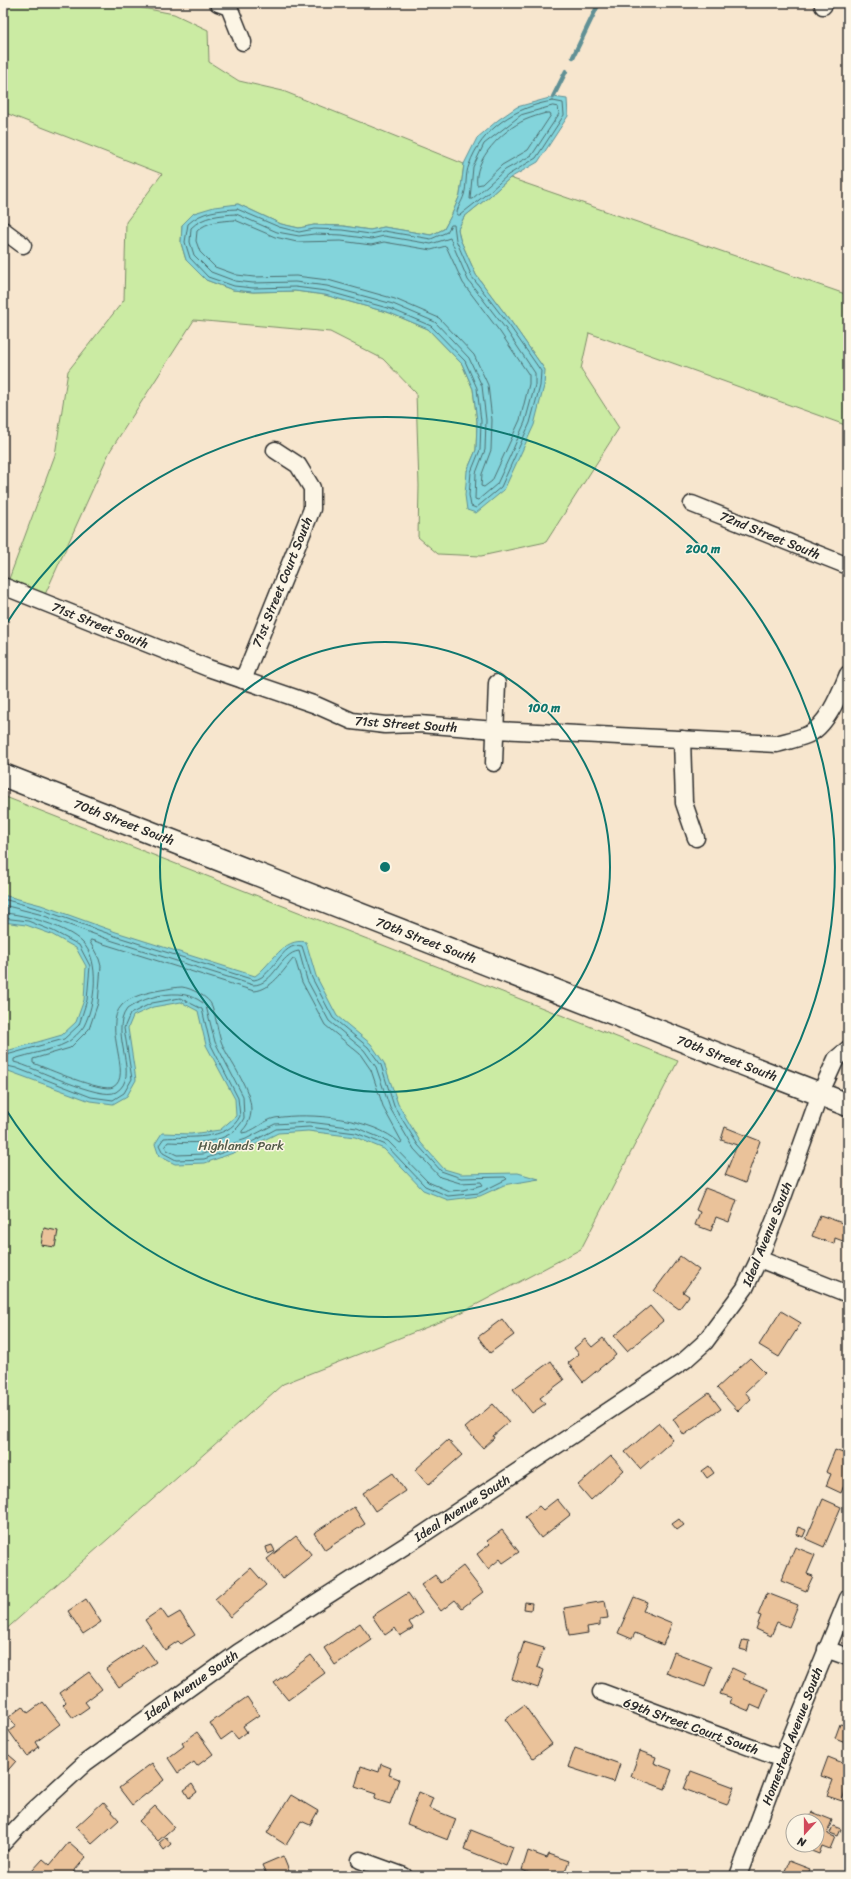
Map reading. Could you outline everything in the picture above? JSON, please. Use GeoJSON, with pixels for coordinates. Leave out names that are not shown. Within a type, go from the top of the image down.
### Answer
{"type":"FeatureCollection","features":[{"type":"Feature","properties":{"kind":"main road","name":"70th Street South"},"geometry":{"type":"LineString","coordinates":[[3,775],[848,1105]]}},
{"type":"Feature","properties":{"kind":"street"},"geometry":{"type":"LineString","coordinates":[[218,3],[229,7],[243,42]]}},
{"type":"Feature","properties":{"kind":"street"},"geometry":{"type":"LineString","coordinates":[[3,230],[23,245]]}},
{"type":"Feature","properties":{"kind":"street","name":"71st Street Court South"},"geometry":{"type":"LineString","coordinates":[[243,680],[312,509],[312,488],[298,465],[275,450]]}},
{"type":"Feature","properties":{"kind":"street","name":"72nd Street South"},"geometry":{"type":"LineString","coordinates":[[692,504],[848,566]]}},
{"type":"Feature","properties":{"kind":"street","name":"71st Street South"},"geometry":{"type":"LineString","coordinates":[[3,586],[208,668],[316,705],[352,721],[385,725],[419,724],[496,730],[777,744],[808,735],[820,726],[839,695],[848,674]]}},
{"type":"Feature","properties":{"kind":"street"},"geometry":{"type":"LineString","coordinates":[[494,763],[497,683]]}},
{"type":"Feature","properties":{"kind":"street"},"geometry":{"type":"LineString","coordinates":[[682,739],[684,803],[696,838]]}},
{"type":"Feature","properties":{"kind":"street"},"geometry":{"type":"LineString","coordinates":[[820,1094],[836,1059],[848,1049]]}},
{"type":"Feature","properties":{"kind":"street","name":"Ideal Avenue South"},"geometry":{"type":"LineString","coordinates":[[3,1843],[33,1811],[85,1763],[232,1656],[419,1537],[686,1360],[705,1342],[724,1319],[745,1288],[759,1259],[820,1094]]}},
{"type":"Feature","properties":{"kind":"street"},"geometry":{"type":"LineString","coordinates":[[759,1259],[848,1294]]}},
{"type":"Feature","properties":{"kind":"street","name":"Homestead Avenue South"},"geometry":{"type":"LineString","coordinates":[[738,1876],[782,1759],[848,1598]]}},
{"type":"Feature","properties":{"kind":"street"},"geometry":{"type":"LineString","coordinates":[[826,1649],[848,1657]]}},
{"type":"Feature","properties":{"kind":"street","name":"69th Street Court South"},"geometry":{"type":"LineString","coordinates":[[601,1692],[782,1759]]}},
{"type":"Feature","properties":{"kind":"street"},"geometry":{"type":"LineString","coordinates":[[360,1860],[404,1876]]}},
{"type":"Feature","properties":{"kind":"green space"},"geometry":{"type":"Polygon","coordinates":[[[3,3],[117,3],[174,14],[208,30],[209,62],[239,81],[283,91],[464,164],[460,195],[452,214],[444,229],[431,235],[384,227],[370,230],[343,226],[314,225],[299,228],[281,224],[238,204],[194,213],[182,225],[181,243],[186,260],[206,280],[233,290],[253,292],[295,291],[325,295],[390,313],[428,329],[462,364],[473,389],[477,421],[476,450],[467,471],[545,370],[476,275],[460,239],[458,229],[464,217],[510,178],[848,295],[848,426],[589,333],[581,369],[619,428],[546,542],[481,556],[438,554],[418,537],[419,486],[416,393],[383,359],[330,332],[194,320],[110,451],[42,601],[6,587],[55,455],[68,371],[124,300],[126,222],[162,174],[3,112],[3,3]]]}},
{"type":"Feature","properties":{"kind":"green space","name":"Highlands Park"},"geometry":{"type":"Polygon","coordinates":[[[3,796],[678,1061],[581,1249],[455,1316],[283,1384],[3,1632],[3,796]]]}},
{"type":"Feature","properties":{"kind":"water"},"geometry":{"type":"Polygon","coordinates":[[[553,97],[567,99],[568,116],[538,162],[510,178],[464,217],[458,229],[460,239],[476,275],[545,370],[544,386],[534,425],[504,490],[476,513],[467,510],[465,495],[467,471],[476,450],[477,421],[473,389],[462,364],[428,329],[390,313],[325,295],[295,291],[253,292],[233,290],[206,280],[186,260],[181,243],[182,225],[194,213],[214,207],[238,204],[281,224],[299,228],[314,225],[343,226],[370,230],[384,227],[431,235],[444,229],[452,214],[460,195],[464,164],[477,138],[498,120],[517,107],[553,97]]]}},
{"type":"Feature","properties":{"kind":"water"},"geometry":{"type":"Polygon","coordinates":[[[3,895],[41,905],[116,932],[255,976],[284,947],[298,942],[306,942],[316,976],[337,1016],[371,1044],[384,1063],[398,1104],[421,1143],[444,1169],[461,1174],[518,1173],[539,1179],[504,1185],[480,1196],[448,1200],[423,1190],[384,1149],[355,1137],[308,1131],[278,1133],[250,1147],[205,1163],[175,1164],[159,1156],[155,1144],[162,1133],[191,1134],[220,1130],[236,1116],[235,1099],[206,1045],[198,1011],[181,1002],[153,1007],[133,1016],[128,1028],[136,1080],[127,1096],[113,1104],[90,1101],[3,1069],[3,1052],[62,1035],[76,1022],[84,1000],[86,966],[76,948],[51,934],[26,925],[3,922],[3,895]]]}},
{"type":"Feature","properties":{"kind":"building"},"geometry":{"type":"Polygon","coordinates":[[[725,1127],[760,1141],[745,1183],[725,1175],[737,1145],[721,1140],[725,1127]]]}},
{"type":"Feature","properties":{"kind":"building"},"geometry":{"type":"Polygon","coordinates":[[[705,1188],[737,1200],[729,1222],[716,1217],[711,1231],[695,1225],[700,1212],[696,1210],[705,1188]]]}},
{"type":"Feature","properties":{"kind":"building"},"geometry":{"type":"Polygon","coordinates":[[[820,1215],[848,1225],[848,1243],[835,1238],[834,1244],[812,1236],[820,1215]]]}},
{"type":"Feature","properties":{"kind":"building"},"geometry":{"type":"Polygon","coordinates":[[[44,1228],[58,1231],[55,1247],[41,1245],[44,1228]]]}},
{"type":"Feature","properties":{"kind":"building"},"geometry":{"type":"Polygon","coordinates":[[[680,1256],[699,1270],[683,1292],[689,1296],[679,1309],[654,1291],[680,1256]]]}},
{"type":"Feature","properties":{"kind":"building"},"geometry":{"type":"Polygon","coordinates":[[[650,1306],[663,1321],[627,1351],[614,1336],[650,1306]]]}},
{"type":"Feature","properties":{"kind":"building"},"geometry":{"type":"Polygon","coordinates":[[[781,1311],[801,1323],[779,1357],[759,1345],[781,1311]]]}},
{"type":"Feature","properties":{"kind":"building"},"geometry":{"type":"Polygon","coordinates":[[[502,1319],[514,1335],[490,1353],[478,1337],[502,1319]]]}},
{"type":"Feature","properties":{"kind":"building"},"geometry":{"type":"Polygon","coordinates":[[[603,1338],[616,1355],[583,1382],[568,1363],[579,1354],[574,1348],[585,1339],[592,1347],[603,1338]]]}},
{"type":"Feature","properties":{"kind":"building"},"geometry":{"type":"Polygon","coordinates":[[[750,1358],[765,1373],[745,1392],[751,1399],[738,1411],[717,1388],[750,1358]]]}},
{"type":"Feature","properties":{"kind":"building"},"geometry":{"type":"Polygon","coordinates":[[[551,1361],[564,1380],[540,1398],[545,1404],[532,1413],[513,1389],[551,1361]]]}},
{"type":"Feature","properties":{"kind":"building"},"geometry":{"type":"Polygon","coordinates":[[[709,1393],[721,1409],[684,1435],[673,1419],[709,1393]]]}},
{"type":"Feature","properties":{"kind":"building"},"geometry":{"type":"Polygon","coordinates":[[[493,1404],[509,1422],[493,1436],[494,1438],[483,1448],[465,1428],[493,1404]]]}},
{"type":"Feature","properties":{"kind":"building"},"geometry":{"type":"Polygon","coordinates":[[[659,1423],[673,1440],[640,1469],[625,1452],[659,1423]]]}},
{"type":"Feature","properties":{"kind":"building"},"geometry":{"type":"Polygon","coordinates":[[[448,1440],[462,1455],[428,1485],[415,1470],[448,1440]]]}},
{"type":"Feature","properties":{"kind":"building"},"geometry":{"type":"Polygon","coordinates":[[[835,1450],[848,1455],[848,1481],[846,1480],[841,1493],[826,1486],[831,1474],[826,1472],[835,1450]]]}},
{"type":"Feature","properties":{"kind":"building"},"geometry":{"type":"Polygon","coordinates":[[[611,1456],[624,1470],[591,1500],[578,1485],[611,1456]]]}},
{"type":"Feature","properties":{"kind":"building"},"geometry":{"type":"Polygon","coordinates":[[[709,1466],[714,1473],[707,1478],[702,1471],[709,1466]]]}},
{"type":"Feature","properties":{"kind":"building"},"geometry":{"type":"Polygon","coordinates":[[[393,1473],[405,1491],[375,1511],[363,1493],[393,1473]]]}},
{"type":"Feature","properties":{"kind":"building"},"geometry":{"type":"Polygon","coordinates":[[[557,1499],[570,1515],[541,1538],[525,1517],[539,1506],[543,1510],[557,1499]]]}},
{"type":"Feature","properties":{"kind":"building"},"geometry":{"type":"Polygon","coordinates":[[[823,1499],[841,1507],[824,1547],[806,1539],[823,1499]]]}},
{"type":"Feature","properties":{"kind":"building"},"geometry":{"type":"Polygon","coordinates":[[[354,1507],[365,1524],[325,1550],[314,1533],[354,1507]]]}},
{"type":"Feature","properties":{"kind":"building"},"geometry":{"type":"Polygon","coordinates":[[[679,1519],[684,1525],[677,1530],[672,1524],[679,1519]]]}},
{"type":"Feature","properties":{"kind":"building"},"geometry":{"type":"Polygon","coordinates":[[[798,1527],[806,1530],[803,1537],[796,1534],[798,1527]]]}},
{"type":"Feature","properties":{"kind":"building"},"geometry":{"type":"Polygon","coordinates":[[[502,1530],[519,1552],[503,1563],[500,1559],[488,1569],[477,1554],[490,1544],[487,1541],[502,1530]]]}},
{"type":"Feature","properties":{"kind":"building"},"geometry":{"type":"Polygon","coordinates":[[[296,1536],[312,1555],[282,1579],[267,1559],[296,1536]]]}},
{"type":"Feature","properties":{"kind":"building"},"geometry":{"type":"Polygon","coordinates":[[[272,1545],[275,1551],[268,1554],[266,1547],[272,1545]]]}},
{"type":"Feature","properties":{"kind":"building"},"geometry":{"type":"Polygon","coordinates":[[[795,1547],[815,1555],[807,1574],[813,1576],[806,1591],[781,1581],[795,1547]]]}},
{"type":"Feature","properties":{"kind":"building"},"geometry":{"type":"Polygon","coordinates":[[[463,1566],[483,1592],[462,1608],[455,1600],[441,1611],[421,1585],[435,1575],[441,1583],[463,1566]]]}},
{"type":"Feature","properties":{"kind":"building"},"geometry":{"type":"Polygon","coordinates":[[[251,1568],[266,1585],[230,1617],[215,1599],[251,1568]]]}},
{"type":"Feature","properties":{"kind":"building"},"geometry":{"type":"Polygon","coordinates":[[[408,1593],[422,1613],[409,1622],[413,1628],[400,1636],[395,1628],[385,1635],[372,1616],[408,1593]]]}},
{"type":"Feature","properties":{"kind":"building"},"geometry":{"type":"Polygon","coordinates":[[[767,1593],[798,1605],[789,1627],[777,1622],[771,1636],[756,1629],[761,1616],[758,1615],[767,1593]]]}},
{"type":"Feature","properties":{"kind":"building"},"geometry":{"type":"Polygon","coordinates":[[[634,1597],[647,1602],[643,1611],[672,1623],[663,1645],[635,1633],[632,1639],[618,1633],[634,1597]]]}},
{"type":"Feature","properties":{"kind":"building"},"geometry":{"type":"Polygon","coordinates":[[[86,1599],[101,1622],[83,1634],[68,1611],[86,1599]]]}},
{"type":"Feature","properties":{"kind":"building"},"geometry":{"type":"Polygon","coordinates":[[[605,1601],[608,1618],[600,1619],[600,1625],[587,1627],[588,1633],[569,1636],[564,1608],[605,1601]]]}},
{"type":"Feature","properties":{"kind":"building"},"geometry":{"type":"Polygon","coordinates":[[[525,1602],[532,1603],[531,1610],[524,1609],[525,1602]]]}},
{"type":"Feature","properties":{"kind":"building"},"geometry":{"type":"Polygon","coordinates":[[[161,1609],[168,1619],[180,1612],[195,1635],[181,1644],[178,1641],[165,1650],[145,1620],[161,1609]]]}},
{"type":"Feature","properties":{"kind":"building"},"geometry":{"type":"Polygon","coordinates":[[[360,1623],[372,1640],[335,1665],[324,1648],[360,1623]]]}},
{"type":"Feature","properties":{"kind":"building"},"geometry":{"type":"Polygon","coordinates":[[[743,1640],[749,1641],[747,1651],[740,1649],[743,1640]]]}},
{"type":"Feature","properties":{"kind":"building"},"geometry":{"type":"Polygon","coordinates":[[[524,1642],[544,1648],[537,1667],[544,1670],[538,1688],[512,1679],[524,1642]]]}},
{"type":"Feature","properties":{"kind":"building"},"geometry":{"type":"Polygon","coordinates":[[[143,1644],[156,1662],[119,1687],[106,1669],[143,1644]]]}},
{"type":"Feature","properties":{"kind":"building"},"geometry":{"type":"Polygon","coordinates":[[[674,1652],[712,1667],[705,1687],[666,1673],[674,1652]]]}},
{"type":"Feature","properties":{"kind":"building"},"geometry":{"type":"Polygon","coordinates":[[[311,1655],[325,1673],[288,1700],[274,1683],[311,1655]]]}},
{"type":"Feature","properties":{"kind":"building"},"geometry":{"type":"Polygon","coordinates":[[[732,1668],[745,1674],[743,1679],[768,1689],[760,1709],[751,1705],[749,1711],[730,1703],[732,1698],[720,1694],[732,1668]]]}},
{"type":"Feature","properties":{"kind":"building"},"geometry":{"type":"Polygon","coordinates":[[[89,1672],[102,1689],[85,1702],[89,1707],[73,1718],[63,1705],[66,1702],[60,1693],[89,1672]]]}},
{"type":"Feature","properties":{"kind":"building"},"geometry":{"type":"Polygon","coordinates":[[[247,1697],[259,1715],[243,1726],[247,1732],[238,1739],[232,1732],[221,1740],[210,1723],[247,1697]]]}},
{"type":"Feature","properties":{"kind":"building"},"geometry":{"type":"Polygon","coordinates":[[[43,1702],[60,1724],[36,1742],[39,1747],[27,1756],[9,1731],[16,1726],[9,1717],[23,1706],[28,1713],[43,1702]]]}},
{"type":"Feature","properties":{"kind":"building"},"geometry":{"type":"Polygon","coordinates":[[[524,1705],[552,1744],[533,1758],[505,1719],[524,1705]]]}},
{"type":"Feature","properties":{"kind":"building"},"geometry":{"type":"Polygon","coordinates":[[[848,1715],[848,1743],[835,1738],[840,1724],[844,1725],[848,1715]]]}},
{"type":"Feature","properties":{"kind":"building"},"geometry":{"type":"Polygon","coordinates":[[[197,1732],[213,1754],[197,1766],[194,1762],[178,1773],[168,1758],[184,1746],[182,1743],[197,1732]]]}},
{"type":"Feature","properties":{"kind":"building"},"geometry":{"type":"Polygon","coordinates":[[[575,1748],[620,1764],[614,1782],[568,1767],[575,1748]]]}},
{"type":"Feature","properties":{"kind":"building"},"geometry":{"type":"Polygon","coordinates":[[[3,1750],[16,1761],[3,1776],[3,1750]]]}},
{"type":"Feature","properties":{"kind":"building"},"geometry":{"type":"Polygon","coordinates":[[[640,1751],[656,1757],[654,1763],[672,1770],[665,1789],[631,1776],[640,1751]]]}},
{"type":"Feature","properties":{"kind":"building"},"geometry":{"type":"Polygon","coordinates":[[[828,1757],[848,1765],[848,1788],[846,1788],[842,1801],[827,1796],[833,1780],[821,1776],[828,1757]]]}},
{"type":"Feature","properties":{"kind":"building"},"geometry":{"type":"Polygon","coordinates":[[[152,1763],[164,1780],[132,1805],[119,1788],[152,1763]]]}},
{"type":"Feature","properties":{"kind":"building"},"geometry":{"type":"Polygon","coordinates":[[[381,1764],[391,1768],[389,1775],[399,1779],[390,1804],[374,1799],[376,1794],[355,1787],[361,1766],[379,1772],[381,1764]]]}},
{"type":"Feature","properties":{"kind":"building"},"geometry":{"type":"Polygon","coordinates":[[[691,1771],[734,1787],[727,1805],[684,1789],[691,1771]]]}},
{"type":"Feature","properties":{"kind":"building"},"geometry":{"type":"Polygon","coordinates":[[[192,1784],[197,1792],[189,1798],[184,1790],[192,1784]]]}},
{"type":"Feature","properties":{"kind":"building"},"geometry":{"type":"Polygon","coordinates":[[[419,1792],[433,1798],[429,1808],[456,1819],[448,1840],[407,1824],[419,1792]]]}},
{"type":"Feature","properties":{"kind":"building"},"geometry":{"type":"Polygon","coordinates":[[[291,1795],[318,1811],[310,1825],[301,1821],[286,1845],[267,1833],[291,1795]]]}},
{"type":"Feature","properties":{"kind":"building"},"geometry":{"type":"Polygon","coordinates":[[[103,1802],[119,1820],[92,1844],[76,1827],[103,1802]]]}},
{"type":"Feature","properties":{"kind":"building"},"geometry":{"type":"Polygon","coordinates":[[[155,1806],[174,1827],[158,1841],[139,1821],[155,1806]]]}},
{"type":"Feature","properties":{"kind":"building"},"geometry":{"type":"Polygon","coordinates":[[[825,1817],[832,1820],[827,1834],[835,1837],[830,1849],[825,1847],[825,1817]]]}},
{"type":"Feature","properties":{"kind":"building"},"geometry":{"type":"Polygon","coordinates":[[[833,1826],[841,1829],[838,1836],[830,1833],[833,1826]]]}},
{"type":"Feature","properties":{"kind":"building"},"geometry":{"type":"Polygon","coordinates":[[[471,1830],[513,1847],[506,1866],[464,1849],[471,1830]]]}},
{"type":"Feature","properties":{"kind":"building"},"geometry":{"type":"Polygon","coordinates":[[[166,1837],[171,1844],[164,1850],[159,1843],[166,1837]]]}},
{"type":"Feature","properties":{"kind":"building"},"geometry":{"type":"Polygon","coordinates":[[[69,1842],[86,1857],[70,1876],[38,1876],[32,1871],[43,1859],[50,1865],[69,1842]]]}},
{"type":"Feature","properties":{"kind":"building"},"geometry":{"type":"Polygon","coordinates":[[[528,1851],[547,1858],[549,1854],[569,1861],[563,1876],[537,1876],[522,1870],[528,1851]]]}},
{"type":"Feature","properties":{"kind":"building"},"geometry":{"type":"Polygon","coordinates":[[[283,1856],[291,1876],[267,1876],[262,1865],[283,1856]]]}},
{"type":"Feature","properties":{"kind":"building"},"geometry":{"type":"Polygon","coordinates":[[[789,1861],[810,1869],[807,1876],[783,1876],[789,1861]]]}},
{"type":"Feature","properties":{"kind":"waterway"},"geometry":{"type":"LineString","coordinates":[[573,57],[599,3]]}},
{"type":"Feature","properties":{"kind":"waterway"},"geometry":{"type":"LineString","coordinates":[[553,97],[566,71]]}}]}
